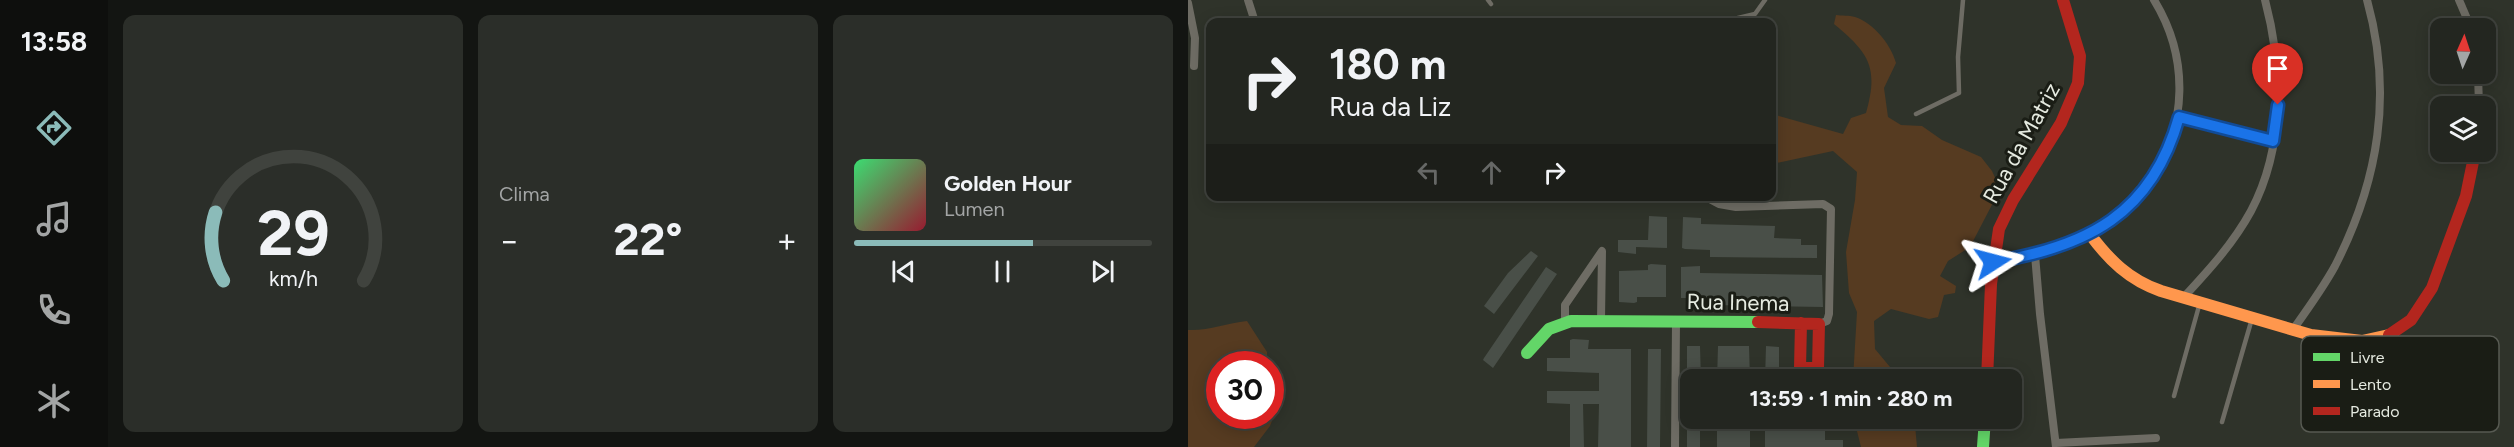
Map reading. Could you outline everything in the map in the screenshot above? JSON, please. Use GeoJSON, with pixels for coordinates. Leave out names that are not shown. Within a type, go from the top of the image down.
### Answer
{"type":"FeatureCollection","features":[{"type":"Feature","properties":{"kind":"street"},"geometry":{"type":"LineString","coordinates":[[1248,0],[1254,18]]}},
{"type":"Feature","properties":{"kind":"street"},"geometry":{"type":"LineString","coordinates":[[2050,0],[2064,1]]}},
{"type":"Feature","properties":{"kind":"street"},"geometry":{"type":"LineString","coordinates":[[1993,262],[2035,255],[2090,233],[2114,220],[2129,207],[2160,166],[2179,117],[2179,80],[2171,31],[2154,0]]}},
{"type":"Feature","properties":{"kind":"street"},"geometry":{"type":"LineString","coordinates":[[2183,298],[2221,256],[2251,211],[2263,183],[2273,141],[2278,82],[2272,32],[2265,0]]}},
{"type":"Feature","properties":{"kind":"street"},"geometry":{"type":"LineString","coordinates":[[2292,331],[2334,268],[2359,212],[2371,176],[2377,143],[2380,81],[2379,50],[2367,0]]}},
{"type":"Feature","properties":{"kind":"street"},"geometry":{"type":"LineString","coordinates":[[2459,0],[2467,18]]}},
{"type":"Feature","properties":{"kind":"street","name":"Rua da Matriz"},"geometry":{"type":"LineString","coordinates":[[1988,369],[1993,262],[1999,229],[2005,214],[2061,123],[2078,83],[2079,49],[2064,1]]}},
{"type":"Feature","properties":{"kind":"street"},"geometry":{"type":"LineString","coordinates":[[1188,3],[1195,38],[1194,66]]}},
{"type":"Feature","properties":{"kind":"street"},"geometry":{"type":"LineString","coordinates":[[2179,117],[2273,141]]}},
{"type":"Feature","properties":{"kind":"street"},"geometry":{"type":"LineString","coordinates":[[2387,336],[2395,334],[2414,317],[2434,286],[2470,184],[2473,162]]}},
{"type":"Feature","properties":{"kind":"street"},"geometry":{"type":"LineString","coordinates":[[1716,201],[1736,207],[1828,206],[1832,215],[1829,314],[1827,321],[1819,324]]}},
{"type":"Feature","properties":{"kind":"street"},"geometry":{"type":"LineString","coordinates":[[2090,233],[2114,266],[2124,275],[2143,285],[2292,331],[2323,336]]}},
{"type":"Feature","properties":{"kind":"street"},"geometry":{"type":"LineString","coordinates":[[1527,353],[1544,330],[1565,322],[1565,305],[1602,251],[1601,320]]}},
{"type":"Feature","properties":{"kind":"street"},"geometry":{"type":"LineString","coordinates":[[2035,255],[2056,445],[2156,438]]}},
{"type":"Feature","properties":{"kind":"street","name":"Rua Inema"},"geometry":{"type":"LineString","coordinates":[[1565,322],[1601,320],[1801,323],[1819,324],[1818,368],[1800,368],[1801,323]]}},
{"type":"Feature","properties":{"kind":"street"},"geometry":{"type":"LineString","coordinates":[[1675,447],[1676,322]]}},
{"type":"Feature","properties":{"kind":"street"},"geometry":{"type":"LineString","coordinates":[[1983,447],[1984,429]]}},
{"type":"Feature","properties":{"kind":"lane"},"geometry":{"type":"LineString","coordinates":[[1738,18],[1755,14],[1765,0]]}},
{"type":"Feature","properties":{"kind":"lane"},"geometry":{"type":"LineString","coordinates":[[1916,114],[1959,93],[1958,57],[1963,0]]}},
{"type":"Feature","properties":{"kind":"lane"},"geometry":{"type":"LineString","coordinates":[[2174,396],[2200,303]]}},
{"type":"Feature","properties":{"kind":"lane"},"geometry":{"type":"LineString","coordinates":[[2222,422],[2252,319]]}},
{"type":"Feature","properties":{"kind":"shaded area"},"geometry":{"type":"Polygon","coordinates":[[[1836,15],[1853,16],[1869,24],[1890,49],[1896,63],[1884,88],[1888,117],[1901,125],[1922,126],[1942,140],[1981,157],[1992,171],[1998,184],[1996,197],[1970,247],[1948,261],[1940,276],[1956,286],[1955,293],[1944,295],[1938,317],[1929,319],[1891,309],[1874,321],[1875,349],[1891,369],[1854,369],[1857,312],[1849,293],[1846,252],[1855,200],[1857,172],[1833,151],[1776,163],[1776,115],[1843,134],[1851,118],[1866,113],[1870,97],[1871,72],[1863,53],[1834,24],[1836,15]]]}},
{"type":"Feature","properties":{"kind":"shaded area"},"geometry":{"type":"Polygon","coordinates":[[[1247,321],[1266,351],[1206,351],[1206,429],[1268,429],[1254,447],[1188,447],[1188,330],[1247,321]]]}},
{"type":"Feature","properties":{"kind":"shaded area"},"geometry":{"type":"Polygon","coordinates":[[[1856,429],[1915,429],[1917,447],[1861,447],[1856,429]]]}},
{"type":"Feature","properties":{"kind":"building"},"geometry":{"type":"Polygon","coordinates":[[[1649,216],[1667,217],[1667,248],[1636,247],[1636,254],[1618,252],[1618,240],[1648,240],[1649,216]]]}},
{"type":"Feature","properties":{"kind":"building"},"geometry":{"type":"Polygon","coordinates":[[[1683,217],[1701,218],[1701,224],[1775,226],[1774,238],[1801,239],[1801,245],[1817,245],[1817,258],[1710,257],[1710,250],[1682,248],[1683,217]]]}},
{"type":"Feature","properties":{"kind":"building"},"geometry":{"type":"Polygon","coordinates":[[[1531,251],[1538,256],[1494,314],[1484,306],[1508,273],[1531,251]]]}},
{"type":"Feature","properties":{"kind":"building"},"geometry":{"type":"Polygon","coordinates":[[[1648,265],[1666,265],[1666,297],[1637,297],[1637,302],[1634,303],[1619,302],[1619,271],[1648,270],[1648,265]]]}},
{"type":"Feature","properties":{"kind":"building"},"geometry":{"type":"Polygon","coordinates":[[[1700,266],[1700,273],[1822,275],[1823,307],[1712,305],[1712,298],[1681,298],[1681,267],[1700,266]]]}},
{"type":"Feature","properties":{"kind":"building"},"geometry":{"type":"Polygon","coordinates":[[[1546,267],[1557,274],[1493,368],[1483,360],[1484,358],[1546,267]]]}},
{"type":"Feature","properties":{"kind":"building"},"geometry":{"type":"Polygon","coordinates":[[[1570,340],[1589,340],[1588,349],[1631,349],[1631,447],[1598,447],[1599,404],[1583,404],[1584,447],[1570,447],[1570,404],[1547,403],[1547,391],[1599,391],[1599,373],[1547,371],[1547,358],[1570,358],[1570,340]]]}},
{"type":"Feature","properties":{"kind":"building"},"geometry":{"type":"Polygon","coordinates":[[[1687,346],[1700,346],[1701,369],[1687,369],[1687,346]]]}},
{"type":"Feature","properties":{"kind":"building"},"geometry":{"type":"Polygon","coordinates":[[[1718,346],[1749,346],[1750,369],[1717,369],[1718,346]]]}},
{"type":"Feature","properties":{"kind":"building"},"geometry":{"type":"Polygon","coordinates":[[[1766,346],[1779,347],[1779,369],[1765,369],[1766,346]]]}},
{"type":"Feature","properties":{"kind":"building"},"geometry":{"type":"Polygon","coordinates":[[[1648,349],[1661,349],[1660,447],[1647,447],[1648,349]]]}},
{"type":"Feature","properties":{"kind":"building"},"geometry":{"type":"Polygon","coordinates":[[[1687,429],[1700,429],[1700,447],[1687,447],[1687,429]]]}},
{"type":"Feature","properties":{"kind":"building"},"geometry":{"type":"Polygon","coordinates":[[[1717,429],[1750,429],[1750,447],[1717,447],[1717,429]]]}},
{"type":"Feature","properties":{"kind":"building"},"geometry":{"type":"Polygon","coordinates":[[[1765,429],[1825,429],[1825,440],[1843,440],[1843,447],[1765,447],[1765,429]]]}},
{"type":"Feature","properties":{"kind":"traffic: fast"},"geometry":{"type":"LineString","coordinates":[[1527,353],[1549,329],[1571,321],[1758,322]]}},
{"type":"Feature","properties":{"kind":"traffic: fast"},"geometry":{"type":"LineString","coordinates":[[1983,447],[1984,429]]}},
{"type":"Feature","properties":{"kind":"traffic: slow"},"geometry":{"type":"LineString","coordinates":[[2089,233],[2120,268],[2139,281],[2161,291],[2320,336]]}},
{"type":"Feature","properties":{"kind":"traffic: slow"},"geometry":{"type":"LineString","coordinates":[[2384,336],[2389,335]]}},
{"type":"Feature","properties":{"kind":"traffic: jam"},"geometry":{"type":"LineString","coordinates":[[1987,369],[1991,284],[1999,229],[2013,200],[2061,123],[2078,83],[2080,56],[2063,0]]}},
{"type":"Feature","properties":{"kind":"traffic: jam"},"geometry":{"type":"LineString","coordinates":[[2389,335],[2411,320],[2432,288],[2466,196],[2473,162]]}},
{"type":"Feature","properties":{"kind":"traffic: jam"},"geometry":{"type":"LineString","coordinates":[[1758,322],[1819,324],[1818,368],[1800,368],[1801,323]]}},
{"type":"Feature","properties":{"kind":"route"},"geometry":{"type":"LineString","coordinates":[[1993,262],[2035,255],[2090,233],[2114,220],[2129,207],[2160,166],[2179,117],[2273,141],[2278,105]]}}]}
